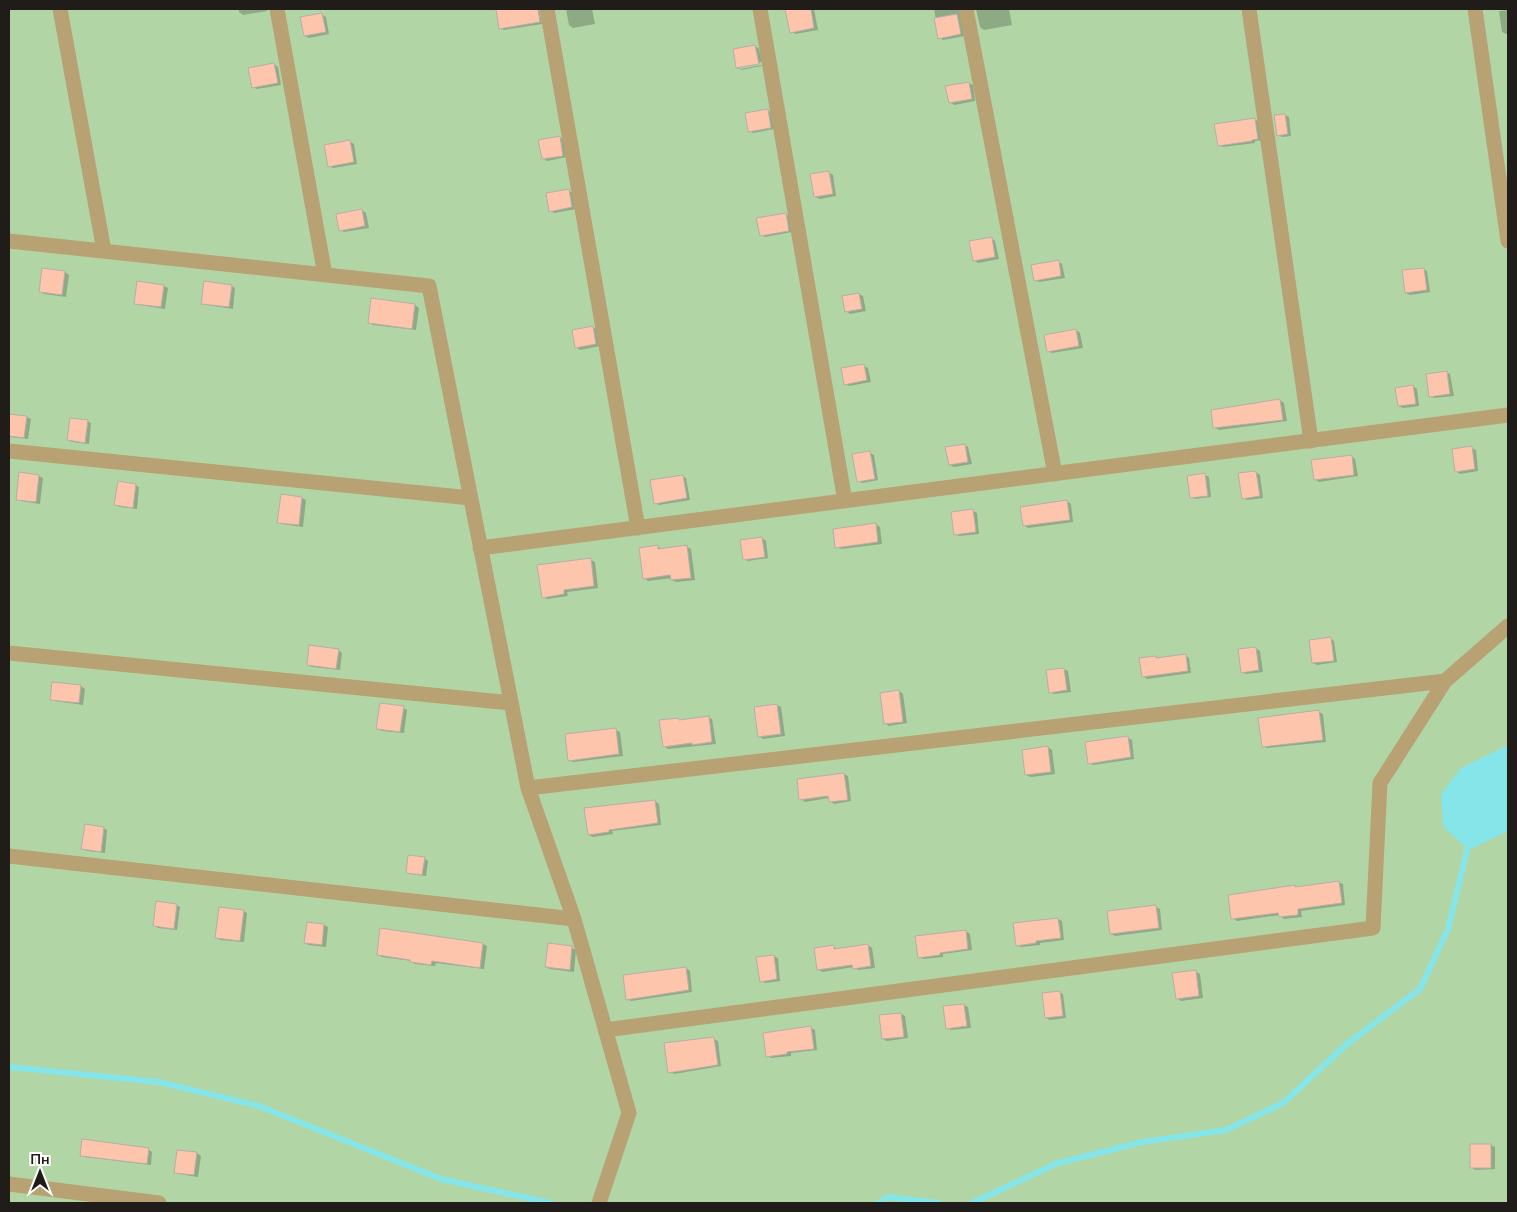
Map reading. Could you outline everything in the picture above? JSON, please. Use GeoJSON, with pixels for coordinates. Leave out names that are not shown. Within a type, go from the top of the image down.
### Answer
{"type":"FeatureCollection","features":[{"type":"Feature","properties":{"kind":"lane"},"geometry":{"type":"LineString","coordinates":[[60,9],[104,251]]}},
{"type":"Feature","properties":{"kind":"lane"},"geometry":{"type":"LineString","coordinates":[[277,9],[325,275]]}},
{"type":"Feature","properties":{"kind":"lane"},"geometry":{"type":"LineString","coordinates":[[547,9],[638,528]]}},
{"type":"Feature","properties":{"kind":"lane"},"geometry":{"type":"LineString","coordinates":[[760,9],[845,501]]}},
{"type":"Feature","properties":{"kind":"lane"},"geometry":{"type":"LineString","coordinates":[[966,9],[1054,474]]}},
{"type":"Feature","properties":{"kind":"lane"},"geometry":{"type":"LineString","coordinates":[[1249,9],[1311,441]]}},
{"type":"Feature","properties":{"kind":"lane"},"geometry":{"type":"LineString","coordinates":[[1475,9],[1508,241]]}},
{"type":"Feature","properties":{"kind":"lane"},"geometry":{"type":"LineString","coordinates":[[9,241],[429,286],[528,788],[574,919],[629,1113],[599,1203]]}},
{"type":"Feature","properties":{"kind":"lane"},"geometry":{"type":"LineString","coordinates":[[480,548],[1508,415]]}},
{"type":"Feature","properties":{"kind":"lane"},"geometry":{"type":"LineString","coordinates":[[9,451],[470,498]]}},
{"type":"Feature","properties":{"kind":"lane"},"geometry":{"type":"LineString","coordinates":[[605,1030],[1373,928],[1380,783],[1445,681],[1508,626]]}},
{"type":"Feature","properties":{"kind":"lane"},"geometry":{"type":"LineString","coordinates":[[9,653],[511,703]]}},
{"type":"Feature","properties":{"kind":"lane"},"geometry":{"type":"LineString","coordinates":[[528,788],[1445,681]]}},
{"type":"Feature","properties":{"kind":"lane"},"geometry":{"type":"LineString","coordinates":[[9,856],[574,919]]}},
{"type":"Feature","properties":{"kind":"lane"},"geometry":{"type":"LineString","coordinates":[[9,1184],[159,1203]]}},
{"type":"Feature","properties":{"kind":"green space"},"geometry":{"type":"Polygon","coordinates":[[[9,9],[1508,9],[1508,1203],[9,1203],[9,9]]]}},
{"type":"Feature","properties":{"kind":"water"},"geometry":{"type":"Polygon","coordinates":[[[1508,745],[1508,831],[1467,849],[1443,826],[1441,794],[1461,768],[1508,745]]]}},
{"type":"Feature","properties":{"kind":"building"},"geometry":{"type":"Polygon","coordinates":[[[496,9],[538,9],[540,22],[499,29],[496,9]]]}},
{"type":"Feature","properties":{"kind":"building"},"geometry":{"type":"Polygon","coordinates":[[[785,9],[811,9],[814,28],[790,33],[785,9]]]}},
{"type":"Feature","properties":{"kind":"building"},"geometry":{"type":"Polygon","coordinates":[[[322,13],[326,32],[304,36],[300,17],[322,13]]]}},
{"type":"Feature","properties":{"kind":"building"},"geometry":{"type":"Polygon","coordinates":[[[957,14],[961,34],[938,39],[934,18],[957,14]]]}},
{"type":"Feature","properties":{"kind":"building"},"geometry":{"type":"Polygon","coordinates":[[[755,45],[759,64],[736,68],[733,49],[755,45]]]}},
{"type":"Feature","properties":{"kind":"building"},"geometry":{"type":"Polygon","coordinates":[[[274,63],[278,83],[252,88],[248,68],[274,63]]]}},
{"type":"Feature","properties":{"kind":"building"},"geometry":{"type":"Polygon","coordinates":[[[969,82],[972,99],[949,103],[945,86],[969,82]]]}},
{"type":"Feature","properties":{"kind":"building"},"geometry":{"type":"Polygon","coordinates":[[[768,109],[771,128],[748,132],[745,113],[768,109]]]}},
{"type":"Feature","properties":{"kind":"building"},"geometry":{"type":"Polygon","coordinates":[[[1285,114],[1288,134],[1277,136],[1274,115],[1285,114]]]}},
{"type":"Feature","properties":{"kind":"building"},"geometry":{"type":"Polygon","coordinates":[[[1255,118],[1258,139],[1218,146],[1214,124],[1255,118]]]}},
{"type":"Feature","properties":{"kind":"building"},"geometry":{"type":"Polygon","coordinates":[[[560,136],[563,156],[542,159],[538,140],[560,136]]]}},
{"type":"Feature","properties":{"kind":"building"},"geometry":{"type":"Polygon","coordinates":[[[350,140],[354,162],[328,167],[324,145],[350,140]]]}},
{"type":"Feature","properties":{"kind":"building"},"geometry":{"type":"Polygon","coordinates":[[[829,171],[833,194],[814,197],[810,174],[829,171]]]}},
{"type":"Feature","properties":{"kind":"building"},"geometry":{"type":"Polygon","coordinates":[[[569,189],[572,207],[549,212],[546,193],[569,189]]]}},
{"type":"Feature","properties":{"kind":"building"},"geometry":{"type":"Polygon","coordinates":[[[362,209],[365,226],[339,231],[336,214],[362,209]]]}},
{"type":"Feature","properties":{"kind":"building"},"geometry":{"type":"Polygon","coordinates":[[[786,213],[789,231],[760,236],[756,218],[786,213]]]}},
{"type":"Feature","properties":{"kind":"building"},"geometry":{"type":"Polygon","coordinates":[[[992,237],[995,257],[973,261],[969,241],[992,237]]]}},
{"type":"Feature","properties":{"kind":"building"},"geometry":{"type":"Polygon","coordinates":[[[1059,260],[1061,276],[1034,281],[1031,265],[1059,260]]]}},
{"type":"Feature","properties":{"kind":"building"},"geometry":{"type":"Polygon","coordinates":[[[42,268],[65,271],[62,295],[39,292],[42,268]]]}},
{"type":"Feature","properties":{"kind":"building"},"geometry":{"type":"Polygon","coordinates":[[[1424,268],[1427,290],[1405,293],[1402,270],[1424,268]]]}},
{"type":"Feature","properties":{"kind":"building"},"geometry":{"type":"Polygon","coordinates":[[[137,281],[164,285],[161,307],[134,304],[137,281]]]}},
{"type":"Feature","properties":{"kind":"building"},"geometry":{"type":"Polygon","coordinates":[[[204,281],[232,285],[229,307],[201,304],[204,281]]]}},
{"type":"Feature","properties":{"kind":"building"},"geometry":{"type":"Polygon","coordinates":[[[859,293],[862,309],[845,312],[842,296],[859,293]]]}},
{"type":"Feature","properties":{"kind":"building"},"geometry":{"type":"Polygon","coordinates":[[[371,298],[415,304],[412,329],[368,323],[371,298]]]}},
{"type":"Feature","properties":{"kind":"building"},"geometry":{"type":"Polygon","coordinates":[[[593,326],[596,344],[575,348],[572,330],[593,326]]]}},
{"type":"Feature","properties":{"kind":"building"},"geometry":{"type":"Polygon","coordinates":[[[1076,329],[1079,346],[1047,352],[1044,335],[1076,329]]]}},
{"type":"Feature","properties":{"kind":"building"},"geometry":{"type":"Polygon","coordinates":[[[864,364],[867,380],[844,385],[841,368],[864,364]]]}},
{"type":"Feature","properties":{"kind":"building"},"geometry":{"type":"Polygon","coordinates":[[[1447,371],[1450,394],[1429,397],[1426,374],[1447,371]]]}},
{"type":"Feature","properties":{"kind":"building"},"geometry":{"type":"Polygon","coordinates":[[[1413,385],[1416,404],[1398,406],[1395,388],[1413,385]]]}},
{"type":"Feature","properties":{"kind":"building"},"geometry":{"type":"Polygon","coordinates":[[[1280,399],[1283,420],[1213,428],[1211,410],[1280,399]]]}},
{"type":"Feature","properties":{"kind":"building"},"geometry":{"type":"Polygon","coordinates":[[[9,414],[27,416],[24,438],[9,436],[9,414]]]}},
{"type":"Feature","properties":{"kind":"building"},"geometry":{"type":"Polygon","coordinates":[[[70,418],[88,420],[85,443],[67,440],[70,418]]]}},
{"type":"Feature","properties":{"kind":"building"},"geometry":{"type":"Polygon","coordinates":[[[965,444],[968,462],[949,465],[945,447],[965,444]]]}},
{"type":"Feature","properties":{"kind":"building"},"geometry":{"type":"Polygon","coordinates":[[[1472,446],[1475,469],[1455,472],[1452,449],[1472,446]]]}},
{"type":"Feature","properties":{"kind":"building"},"geometry":{"type":"Polygon","coordinates":[[[870,451],[875,479],[857,482],[852,454],[870,451]]]}},
{"type":"Feature","properties":{"kind":"building"},"geometry":{"type":"Polygon","coordinates":[[[1352,455],[1354,475],[1314,480],[1311,460],[1352,455]]]}},
{"type":"Feature","properties":{"kind":"building"},"geometry":{"type":"Polygon","coordinates":[[[1256,471],[1260,496],[1242,499],[1238,473],[1256,471]]]}},
{"type":"Feature","properties":{"kind":"building"},"geometry":{"type":"Polygon","coordinates":[[[19,472],[39,475],[36,502],[16,500],[19,472]]]}},
{"type":"Feature","properties":{"kind":"building"},"geometry":{"type":"Polygon","coordinates":[[[1205,473],[1208,496],[1190,498],[1187,476],[1205,473]]]}},
{"type":"Feature","properties":{"kind":"building"},"geometry":{"type":"Polygon","coordinates":[[[683,475],[687,498],[654,504],[650,480],[683,475]]]}},
{"type":"Feature","properties":{"kind":"building"},"geometry":{"type":"Polygon","coordinates":[[[118,481],[136,484],[133,508],[114,505],[118,481]]]}},
{"type":"Feature","properties":{"kind":"building"},"geometry":{"type":"Polygon","coordinates":[[[281,494],[302,497],[299,525],[277,523],[281,494]]]}},
{"type":"Feature","properties":{"kind":"building"},"geometry":{"type":"Polygon","coordinates":[[[1067,500],[1070,520],[1023,526],[1020,507],[1067,500]]]}},
{"type":"Feature","properties":{"kind":"building"},"geometry":{"type":"Polygon","coordinates":[[[973,509],[976,532],[954,535],[951,512],[973,509]]]}},
{"type":"Feature","properties":{"kind":"building"},"geometry":{"type":"Polygon","coordinates":[[[876,523],[878,542],[835,548],[833,529],[876,523]]]}},
{"type":"Feature","properties":{"kind":"building"},"geometry":{"type":"Polygon","coordinates":[[[762,537],[765,557],[743,560],[740,540],[762,537]]]}},
{"type":"Feature","properties":{"kind":"building"},"geometry":{"type":"Polygon","coordinates":[[[658,545],[658,549],[687,545],[691,578],[671,580],[670,575],[643,579],[639,548],[658,545]]]}},
{"type":"Feature","properties":{"kind":"building"},"geometry":{"type":"Polygon","coordinates":[[[591,558],[594,586],[564,590],[564,594],[542,598],[537,565],[591,558]]]}},
{"type":"Feature","properties":{"kind":"building"},"geometry":{"type":"Polygon","coordinates":[[[1331,637],[1334,661],[1312,663],[1309,640],[1331,637]]]}},
{"type":"Feature","properties":{"kind":"building"},"geometry":{"type":"Polygon","coordinates":[[[309,645],[339,649],[336,669],[307,665],[309,645]]]}},
{"type":"Feature","properties":{"kind":"building"},"geometry":{"type":"Polygon","coordinates":[[[1256,647],[1259,670],[1241,673],[1238,649],[1256,647]]]}},
{"type":"Feature","properties":{"kind":"building"},"geometry":{"type":"Polygon","coordinates":[[[1186,654],[1188,671],[1142,677],[1139,658],[1186,654]]]}},
{"type":"Feature","properties":{"kind":"building"},"geometry":{"type":"Polygon","coordinates":[[[1064,668],[1067,690],[1049,693],[1046,670],[1064,668]]]}},
{"type":"Feature","properties":{"kind":"building"},"geometry":{"type":"Polygon","coordinates":[[[52,682],[81,685],[79,703],[50,700],[52,682]]]}},
{"type":"Feature","properties":{"kind":"building"},"geometry":{"type":"Polygon","coordinates":[[[899,690],[903,722],[884,724],[880,693],[899,690]]]}},
{"type":"Feature","properties":{"kind":"building"},"geometry":{"type":"Polygon","coordinates":[[[380,703],[404,706],[400,732],[376,729],[380,703]]]}},
{"type":"Feature","properties":{"kind":"building"},"geometry":{"type":"Polygon","coordinates":[[[777,704],[781,734],[758,737],[754,707],[777,704]]]}},
{"type":"Feature","properties":{"kind":"building"},"geometry":{"type":"Polygon","coordinates":[[[1319,710],[1323,740],[1262,747],[1258,718],[1319,710]]]}},
{"type":"Feature","properties":{"kind":"building"},"geometry":{"type":"Polygon","coordinates":[[[709,716],[712,742],[663,747],[659,720],[678,718],[679,720],[709,716]]]}},
{"type":"Feature","properties":{"kind":"building"},"geometry":{"type":"Polygon","coordinates":[[[616,728],[619,754],[568,761],[565,734],[616,728]]]}},
{"type":"Feature","properties":{"kind":"building"},"geometry":{"type":"Polygon","coordinates":[[[1128,736],[1131,757],[1088,764],[1085,742],[1128,736]]]}},
{"type":"Feature","properties":{"kind":"building"},"geometry":{"type":"Polygon","coordinates":[[[1048,746],[1051,772],[1025,775],[1022,750],[1048,746]]]}},
{"type":"Feature","properties":{"kind":"building"},"geometry":{"type":"Polygon","coordinates":[[[844,773],[848,800],[829,802],[828,796],[799,800],[797,779],[844,773]]]}},
{"type":"Feature","properties":{"kind":"building"},"geometry":{"type":"Polygon","coordinates":[[[655,800],[658,823],[588,835],[584,808],[655,800]]]}},
{"type":"Feature","properties":{"kind":"building"},"geometry":{"type":"Polygon","coordinates":[[[85,824],[104,827],[101,852],[81,849],[85,824]]]}},
{"type":"Feature","properties":{"kind":"building"},"geometry":{"type":"Polygon","coordinates":[[[408,855],[425,857],[422,875],[406,873],[408,855]]]}},
{"type":"Feature","properties":{"kind":"building"},"geometry":{"type":"Polygon","coordinates":[[[1339,881],[1342,903],[1298,909],[1298,915],[1279,917],[1278,913],[1231,919],[1228,895],[1295,885],[1295,887],[1339,881]]]}},
{"type":"Feature","properties":{"kind":"building"},"geometry":{"type":"Polygon","coordinates":[[[156,901],[177,904],[174,929],[153,926],[156,901]]]}},
{"type":"Feature","properties":{"kind":"building"},"geometry":{"type":"Polygon","coordinates":[[[1156,905],[1159,928],[1110,934],[1107,911],[1156,905]]]}},
{"type":"Feature","properties":{"kind":"building"},"geometry":{"type":"Polygon","coordinates":[[[219,907],[244,910],[240,941],[215,938],[219,907]]]}},
{"type":"Feature","properties":{"kind":"building"},"geometry":{"type":"Polygon","coordinates":[[[1058,918],[1061,938],[1016,946],[1013,923],[1058,918]]]}},
{"type":"Feature","properties":{"kind":"building"},"geometry":{"type":"Polygon","coordinates":[[[307,922],[324,924],[322,945],[304,943],[307,922]]]}},
{"type":"Feature","properties":{"kind":"building"},"geometry":{"type":"Polygon","coordinates":[[[380,928],[483,943],[480,968],[432,961],[431,965],[377,955],[380,928]]]}},
{"type":"Feature","properties":{"kind":"building"},"geometry":{"type":"Polygon","coordinates":[[[966,930],[968,949],[918,958],[915,936],[966,930]]]}},
{"type":"Feature","properties":{"kind":"building"},"geometry":{"type":"Polygon","coordinates":[[[548,943],[572,946],[570,970],[545,967],[548,943]]]}},
{"type":"Feature","properties":{"kind":"building"},"geometry":{"type":"Polygon","coordinates":[[[868,944],[871,966],[853,969],[852,965],[817,970],[814,948],[834,945],[834,949],[868,944]]]}},
{"type":"Feature","properties":{"kind":"building"},"geometry":{"type":"Polygon","coordinates":[[[774,955],[777,979],[760,982],[756,957],[774,955]]]}},
{"type":"Feature","properties":{"kind":"building"},"geometry":{"type":"Polygon","coordinates":[[[686,967],[689,990],[626,1000],[623,975],[686,967]]]}},
{"type":"Feature","properties":{"kind":"building"},"geometry":{"type":"Polygon","coordinates":[[[1196,970],[1199,996],[1176,999],[1172,973],[1196,970]]]}},
{"type":"Feature","properties":{"kind":"building"},"geometry":{"type":"Polygon","coordinates":[[[1060,991],[1063,1016],[1045,1018],[1042,993],[1060,991]]]}},
{"type":"Feature","properties":{"kind":"building"},"geometry":{"type":"Polygon","coordinates":[[[964,1004],[967,1026],[946,1029],[943,1006],[964,1004]]]}},
{"type":"Feature","properties":{"kind":"building"},"geometry":{"type":"Polygon","coordinates":[[[901,1013],[904,1037],[882,1039],[879,1015],[901,1013]]]}},
{"type":"Feature","properties":{"kind":"building"},"geometry":{"type":"Polygon","coordinates":[[[811,1026],[814,1049],[766,1057],[763,1033],[811,1026]]]}},
{"type":"Feature","properties":{"kind":"building"},"geometry":{"type":"Polygon","coordinates":[[[714,1037],[718,1065],[668,1073],[664,1043],[714,1037]]]}},
{"type":"Feature","properties":{"kind":"building"},"geometry":{"type":"Polygon","coordinates":[[[82,1139],[149,1148],[147,1164],[80,1156],[82,1139]]]}},
{"type":"Feature","properties":{"kind":"building"},"geometry":{"type":"Polygon","coordinates":[[[1470,1144],[1491,1144],[1491,1168],[1470,1168],[1470,1144]]]}},
{"type":"Feature","properties":{"kind":"building"},"geometry":{"type":"Polygon","coordinates":[[[177,1150],[197,1152],[194,1175],[174,1173],[177,1150]]]}},
{"type":"Feature","properties":{"kind":"waterway"},"geometry":{"type":"LineString","coordinates":[[972,1203],[1058,1163],[1142,1142],[1226,1130],[1283,1103],[1347,1044],[1420,989],[1448,929],[1469,842]]}},
{"type":"Feature","properties":{"kind":"waterway"},"geometry":{"type":"LineString","coordinates":[[9,1067],[159,1082],[259,1106],[441,1179],[551,1203]]}},
{"type":"Feature","properties":{"kind":"waterway"},"geometry":{"type":"LineString","coordinates":[[878,1203],[888,1197],[939,1203]]}}]}
